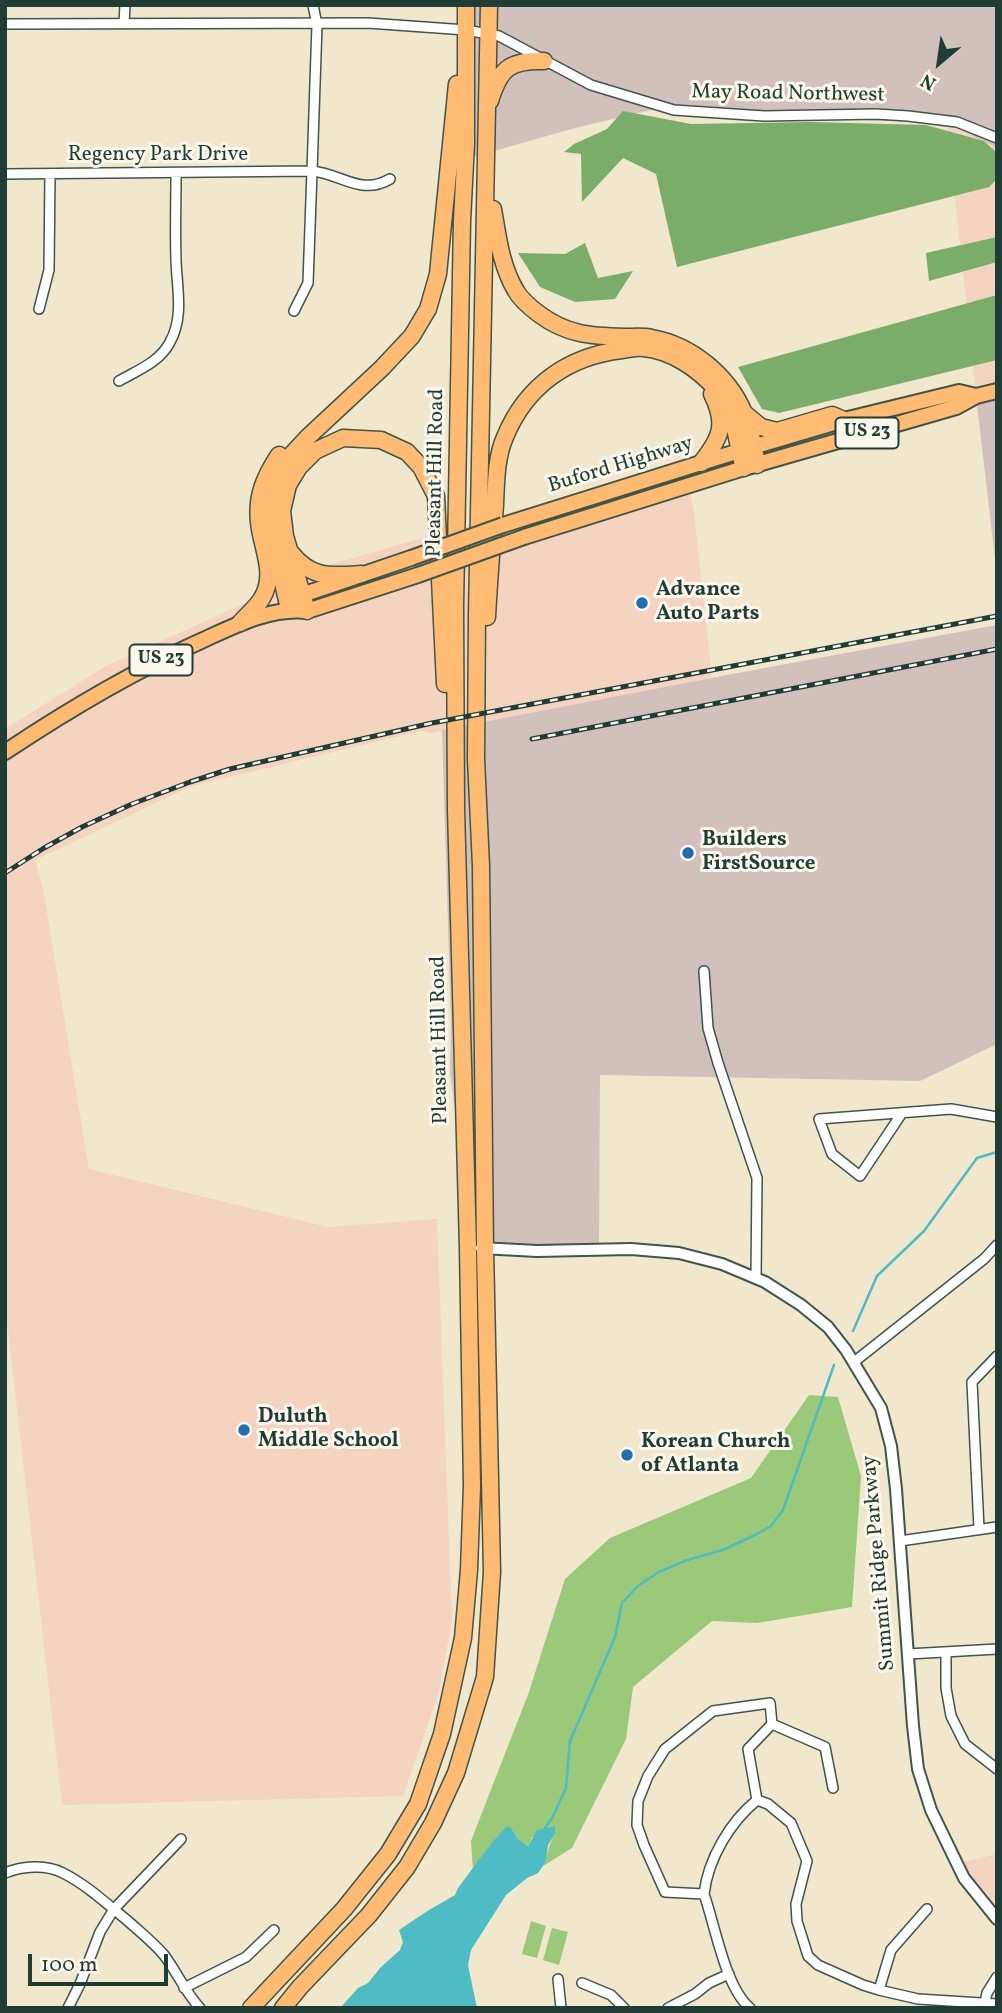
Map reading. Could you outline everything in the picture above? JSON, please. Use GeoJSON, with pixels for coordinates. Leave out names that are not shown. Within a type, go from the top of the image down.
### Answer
{"type":"FeatureCollection","features":[{"type":"Feature","properties":{"kind":"highway","name":"Pleasant Hill Road"},"geometry":{"type":"LineString","coordinates":[[251,2008],[341,1913],[388,1854],[418,1804],[442,1734],[463,1638],[470,1570],[472,1486],[456,809],[455,606],[462,221],[466,143],[466,5]]}},
{"type":"Feature","properties":{"kind":"highway","name":"Pleasant Hill Road"},"geometry":{"type":"LineString","coordinates":[[283,2008],[369,1915],[407,1867],[433,1823],[456,1773],[485,1677],[492,1572],[481,866],[476,759],[489,5]]}},
{"type":"Feature","properties":{"kind":"highway"},"geometry":{"type":"LineString","coordinates":[[289,609],[268,519],[271,492],[282,466],[308,437],[412,336],[428,309],[438,274],[460,48],[466,30]]}},
{"type":"Feature","properties":{"kind":"highway"},"geometry":{"type":"LineString","coordinates":[[487,110],[498,82],[512,64],[526,60],[544,61]]}},
{"type":"Feature","properties":{"kind":"highway"},"geometry":{"type":"LineString","coordinates":[[486,168],[505,270],[518,294],[552,323],[569,331],[592,336],[651,337],[679,346],[702,360],[722,378],[744,413],[761,427],[777,431],[832,415],[844,420]]}},
{"type":"Feature","properties":{"kind":"highway"},"geometry":{"type":"LineString","coordinates":[[476,759],[497,470],[503,439],[518,410],[531,393],[549,376],[569,364],[603,352],[643,348],[671,355],[693,368],[717,390],[731,411],[751,466]]}},
{"type":"Feature","properties":{"kind":"highway"},"geometry":{"type":"LineString","coordinates":[[603,352],[646,355],[670,362],[689,372],[710,392],[719,407],[721,425],[719,438],[701,463]]}},
{"type":"Feature","properties":{"kind":"highway"},"geometry":{"type":"LineString","coordinates":[[240,623],[262,597],[267,580],[269,565],[258,520],[260,496],[266,474],[282,450],[327,404],[382,368]]}},
{"type":"Feature","properties":{"kind":"highway"},"geometry":{"type":"LineString","coordinates":[[744,413],[746,449]]}},
{"type":"Feature","properties":{"kind":"highway"},"geometry":{"type":"LineString","coordinates":[[307,611],[285,536],[282,511],[288,485],[299,467],[315,451],[343,438],[381,440],[407,452],[421,467],[436,496],[449,745],[456,809]]}},
{"type":"Feature","properties":{"kind":"highway"},"geometry":{"type":"LineString","coordinates":[[290,552],[307,569],[318,574],[361,574]]}},
{"type":"Feature","properties":{"kind":"main road","name":"Buford Highway"},"geometry":{"type":"LineString","coordinates":[[5,752],[94,695],[170,654],[240,623],[289,609],[307,611],[524,537],[751,466],[956,407],[976,396],[997,391]]}},
{"type":"Feature","properties":{"kind":"main road","name":"Buford Highway"},"geometry":{"type":"LineString","coordinates":[[289,609],[302,595],[361,574],[518,520],[746,449],[844,420],[959,392],[976,396]]}},
{"type":"Feature","properties":{"kind":"street"},"geometry":{"type":"LineString","coordinates":[[124,23],[125,5]]}},
{"type":"Feature","properties":{"kind":"street"},"geometry":{"type":"LineString","coordinates":[[294,311],[308,283],[317,25],[313,5]]}},
{"type":"Feature","properties":{"kind":"street","name":"May Road Northwest"},"geometry":{"type":"LineString","coordinates":[[5,24],[368,23],[466,30],[499,36],[591,85],[674,110],[764,116],[908,116],[957,122],[997,138]]}},
{"type":"Feature","properties":{"kind":"street","name":"Regency Park Drive"},"geometry":{"type":"LineString","coordinates":[[5,174],[312,171],[326,172],[366,187],[379,186],[390,179]]}},
{"type":"Feature","properties":{"kind":"street"},"geometry":{"type":"LineString","coordinates":[[119,381],[151,364],[170,344],[177,326],[179,305],[176,173]]}},
{"type":"Feature","properties":{"kind":"street"},"geometry":{"type":"LineString","coordinates":[[39,309],[49,270],[50,174]]}},
{"type":"Feature","properties":{"kind":"street"},"geometry":{"type":"LineString","coordinates":[[704,971],[708,1028],[757,1178],[756,1278]]}},
{"type":"Feature","properties":{"kind":"street"},"geometry":{"type":"LineString","coordinates":[[902,1113],[860,1176],[832,1154],[819,1119],[902,1113],[951,1110],[997,1117]]}},
{"type":"Feature","properties":{"kind":"street"},"geometry":{"type":"LineString","coordinates":[[854,1362],[984,1259],[997,1245]]}},
{"type":"Feature","properties":{"kind":"street","name":"Summit Ridge Parkway"},"geometry":{"type":"LineString","coordinates":[[468,1248],[537,1251],[631,1249],[679,1253],[722,1264],[756,1278],[801,1305],[828,1327],[854,1362],[881,1408],[891,1446],[912,1726],[918,1769],[931,1810],[964,1878],[997,1919]]}},
{"type":"Feature","properties":{"kind":"street"},"geometry":{"type":"LineString","coordinates":[[979,1529],[972,1382],[997,1356]]}},
{"type":"Feature","properties":{"kind":"street"},"geometry":{"type":"LineString","coordinates":[[900,1541],[997,1527]]}},
{"type":"Feature","properties":{"kind":"street"},"geometry":{"type":"LineString","coordinates":[[908,1654],[997,1649]]}},
{"type":"Feature","properties":{"kind":"street"},"geometry":{"type":"LineString","coordinates":[[946,1652],[946,1688],[951,1716],[965,1744],[997,1769]]}},
{"type":"Feature","properties":{"kind":"street"},"geometry":{"type":"LineString","coordinates":[[704,1894],[665,1892],[637,1825],[638,1801],[648,1776],[665,1749],[713,1711],[770,1703],[772,1724],[748,1749],[757,1800]]}},
{"type":"Feature","properties":{"kind":"street"},"geometry":{"type":"LineString","coordinates":[[772,1724],[825,1747],[832,1788]]}},
{"type":"Feature","properties":{"kind":"street"},"geometry":{"type":"LineString","coordinates":[[750,2008],[744,2003],[729,1974],[704,1894],[705,1881],[722,1843],[740,1817],[757,1800]]}},
{"type":"Feature","properties":{"kind":"street"},"geometry":{"type":"LineString","coordinates":[[757,1800],[768,1804],[791,1823],[807,1861],[796,1904],[797,1921],[808,1956],[818,1965],[863,1985],[918,1999],[997,2004]]}},
{"type":"Feature","properties":{"kind":"street"},"geometry":{"type":"LineString","coordinates":[[68,2008],[100,1932],[114,1909],[181,1839]]}},
{"type":"Feature","properties":{"kind":"street"},"geometry":{"type":"LineString","coordinates":[[5,1873],[14,1869],[36,1867],[62,1871],[114,1909],[158,1948],[200,2008]]}},
{"type":"Feature","properties":{"kind":"street"},"geometry":{"type":"LineString","coordinates":[[879,1990],[891,1950],[927,1909]]}},
{"type":"Feature","properties":{"kind":"street"},"geometry":{"type":"LineString","coordinates":[[184,1988],[246,1957],[274,1930]]}},
{"type":"Feature","properties":{"kind":"street"},"geometry":{"type":"LineString","coordinates":[[668,2008],[729,1974]]}},
{"type":"Feature","properties":{"kind":"street"},"geometry":{"type":"LineString","coordinates":[[984,2005],[987,1993],[997,1977]]}},
{"type":"Feature","properties":{"kind":"street"},"geometry":{"type":"LineString","coordinates":[[558,1979],[561,2008]]}},
{"type":"Feature","properties":{"kind":"street"},"geometry":{"type":"LineString","coordinates":[[582,1983],[611,1995],[624,2008]]}},
{"type":"Feature","properties":{"kind":"shaded area"},"geometry":{"type":"Polygon","coordinates":[[[469,5],[997,5],[997,148],[947,123],[771,117],[655,109],[575,128],[459,161],[469,5]]]}},
{"type":"Feature","properties":{"kind":"shaded area"},"geometry":{"type":"Polygon","coordinates":[[[947,123],[997,148],[997,391],[976,396],[947,123]]]}},
{"type":"Feature","properties":{"kind":"shaded area"},"geometry":{"type":"Polygon","coordinates":[[[997,391],[997,576],[976,396],[997,391]]]}},
{"type":"Feature","properties":{"kind":"shaded area"},"geometry":{"type":"Polygon","coordinates":[[[684,462],[694,512],[712,678],[431,733],[421,731],[192,786],[35,860],[43,888],[89,1169],[328,1227],[437,1219],[452,1621],[438,1695],[403,1796],[62,1805],[5,1304],[5,729],[106,666],[329,565],[684,462]]]}},
{"type":"Feature","properties":{"kind":"shaded area"},"geometry":{"type":"Polygon","coordinates":[[[997,625],[997,1044],[920,1081],[600,1075],[599,1244],[473,1245],[450,1072],[451,1022],[442,730],[997,625]]]}},
{"type":"Feature","properties":{"kind":"shaded area"},"geometry":{"type":"Polygon","coordinates":[[[997,1854],[997,1915],[959,1863],[997,1854]]]}},
{"type":"Feature","properties":{"kind":"green space"},"geometry":{"type":"Polygon","coordinates":[[[623,111],[691,124],[811,122],[926,125],[984,141],[997,153],[997,179],[989,187],[677,267],[656,174],[623,158],[582,202],[581,154],[564,152],[574,144],[607,129],[623,111]]]}},
{"type":"Feature","properties":{"kind":"green space"},"geometry":{"type":"Polygon","coordinates":[[[997,237],[997,262],[929,281],[926,253],[997,237]]]}},
{"type":"Feature","properties":{"kind":"green space"},"geometry":{"type":"Polygon","coordinates":[[[585,243],[598,278],[633,271],[615,299],[575,302],[540,287],[518,253],[565,254],[585,243]]]}},
{"type":"Feature","properties":{"kind":"green space"},"geometry":{"type":"Polygon","coordinates":[[[997,295],[997,360],[779,413],[762,409],[738,367],[997,295]]]}},
{"type":"Feature","properties":{"kind":"green space"},"geometry":{"type":"Polygon","coordinates":[[[809,1395],[838,1397],[861,1476],[852,1607],[757,1623],[712,1621],[633,1687],[626,1739],[572,1848],[543,1866],[555,1834],[532,1837],[528,1846],[517,1838],[512,1829],[490,1845],[473,1870],[471,1841],[529,1692],[565,1579],[610,1538],[751,1478],[809,1395]]]}},
{"type":"Feature","properties":{"kind":"green space"},"geometry":{"type":"Polygon","coordinates":[[[531,1921],[546,1926],[537,1958],[522,1954],[531,1921]]]}},
{"type":"Feature","properties":{"kind":"green space"},"geometry":{"type":"Polygon","coordinates":[[[552,1928],[568,1932],[559,1965],[543,1960],[552,1928]]]}},
{"type":"Feature","properties":{"kind":"water"},"geometry":{"type":"Polygon","coordinates":[[[507,1826],[528,1846],[537,1830],[555,1826],[555,1834],[548,1845],[546,1860],[538,1873],[527,1878],[506,1895],[471,1950],[468,1965],[477,2008],[337,2008],[358,1988],[368,1983],[400,1950],[403,1942],[399,1930],[455,1895],[490,1845],[507,1826]]]}},
{"type":"Feature","properties":{"kind":"waterway"},"geometry":{"type":"LineString","coordinates":[[853,1331],[877,1276],[924,1231],[977,1158],[997,1152]]}},
{"type":"Feature","properties":{"kind":"waterway"},"geometry":{"type":"LineString","coordinates":[[545,1828],[566,1788],[570,1741],[615,1637],[622,1603],[638,1586],[659,1572],[687,1560],[723,1550],[771,1526],[783,1510],[834,1365]]}},
{"type":"Feature","properties":{"kind":"railway"},"geometry":{"type":"LineString","coordinates":[[5,873],[82,827],[132,804],[230,769],[432,723],[997,616]]}},
{"type":"Feature","properties":{"kind":"railway"},"geometry":{"type":"LineString","coordinates":[[532,739],[997,649]]}},
{"type":"Feature","properties":{"kind":"place","name":"Advance Auto Parts"},"geometry":{"type":"Point","coordinates":[642,603]}},
{"type":"Feature","properties":{"kind":"place","name":"Builders FirstSource"},"geometry":{"type":"Point","coordinates":[688,853]}},
{"type":"Feature","properties":{"kind":"place","name":"Duluth Middle School"},"geometry":{"type":"Point","coordinates":[244,1430]}},
{"type":"Feature","properties":{"kind":"place","name":"Korean Church of Atlanta"},"geometry":{"type":"Point","coordinates":[627,1455]}}]}
